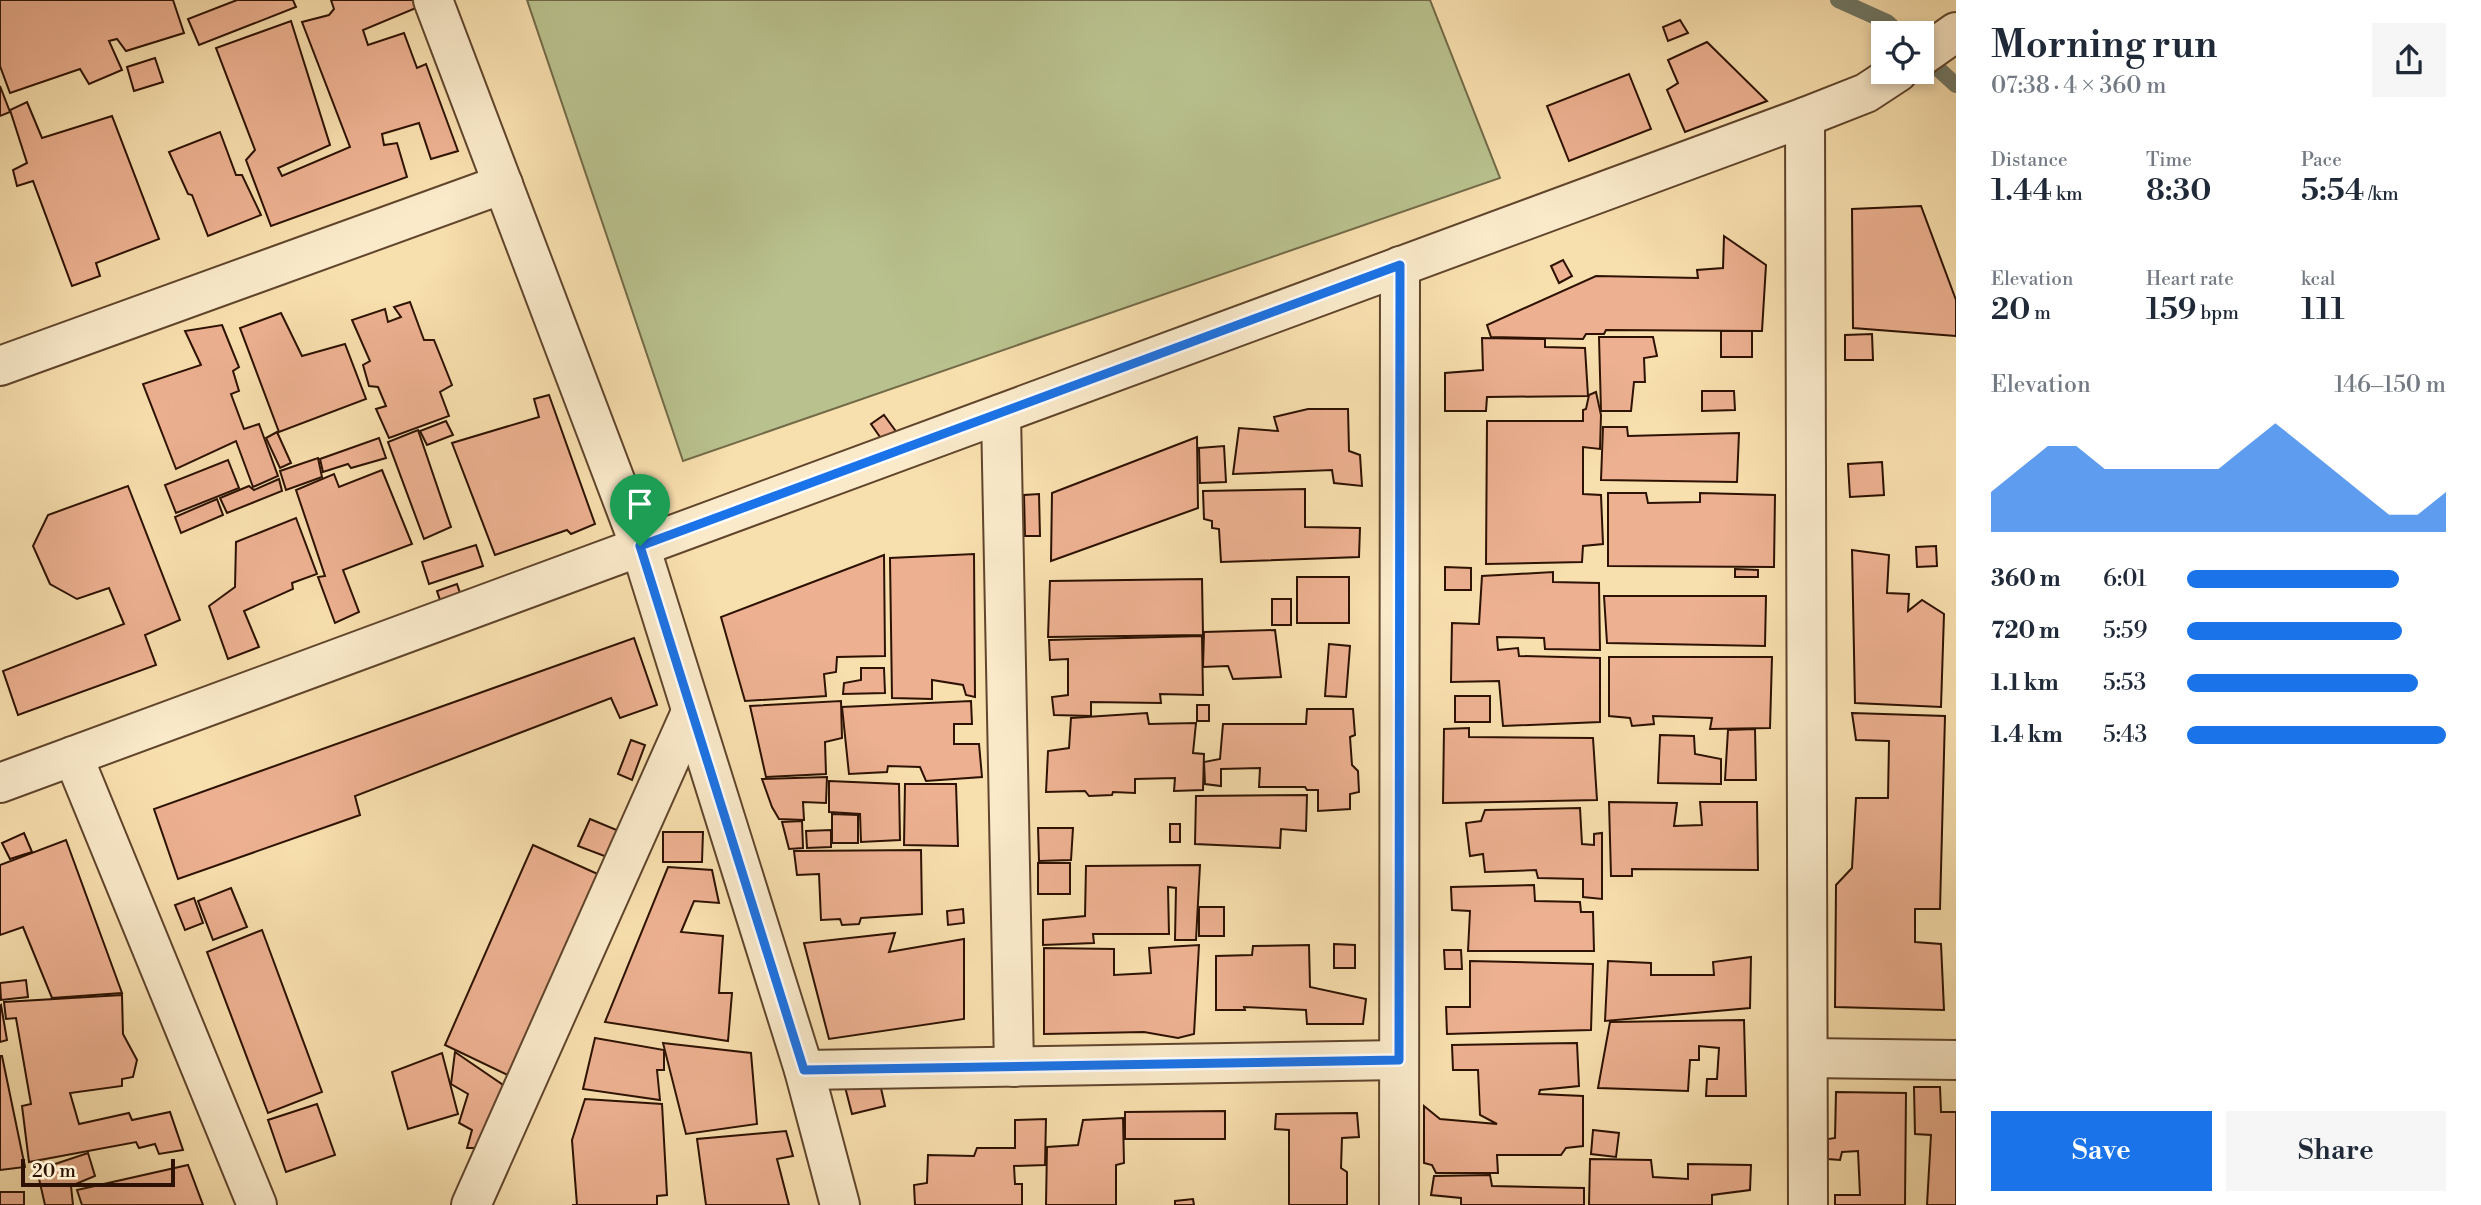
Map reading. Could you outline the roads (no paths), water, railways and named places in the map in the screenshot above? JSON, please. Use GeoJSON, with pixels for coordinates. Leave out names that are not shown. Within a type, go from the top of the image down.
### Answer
{"type":"FeatureCollection","features":[{"type":"Feature","properties":{"kind":"street"},"geometry":{"type":"LineString","coordinates":[[433,0],[640,546],[804,1070],[840,1205]]}},
{"type":"Feature","properties":{"kind":"street"},"geometry":{"type":"LineString","coordinates":[[1934,48],[1956,33]]}},
{"type":"Feature","properties":{"kind":"street"},"geometry":{"type":"LineString","coordinates":[[0,783],[1805,117],[1866,93],[1880,84]]}},
{"type":"Feature","properties":{"kind":"street"},"geometry":{"type":"LineString","coordinates":[[1805,117],[1808,1205]]}},
{"type":"Feature","properties":{"kind":"street"},"geometry":{"type":"LineString","coordinates":[[0,366],[503,184]]}},
{"type":"Feature","properties":{"kind":"street"},"geometry":{"type":"LineString","coordinates":[[1399,1205],[1400,265]]}},
{"type":"Feature","properties":{"kind":"street"},"geometry":{"type":"LineString","coordinates":[[1000,414],[1014,1067]]}},
{"type":"Feature","properties":{"kind":"street"},"geometry":{"type":"LineString","coordinates":[[471,1205],[691,712]]}},
{"type":"Feature","properties":{"kind":"street"},"geometry":{"type":"LineString","coordinates":[[73,756],[257,1205]]}},
{"type":"Feature","properties":{"kind":"street"},"geometry":{"type":"LineString","coordinates":[[1808,1058],[1956,1060]]}},
{"type":"Feature","properties":{"kind":"street"},"geometry":{"type":"LineString","coordinates":[[804,1070],[1399,1060]]}},
{"type":"Feature","properties":{"kind":"waterway"},"geometry":{"type":"LineString","coordinates":[[1838,0],[1885,21]]}},
{"type":"Feature","properties":{"kind":"waterway"},"geometry":{"type":"LineString","coordinates":[[1934,65],[1956,85]]}}]}
